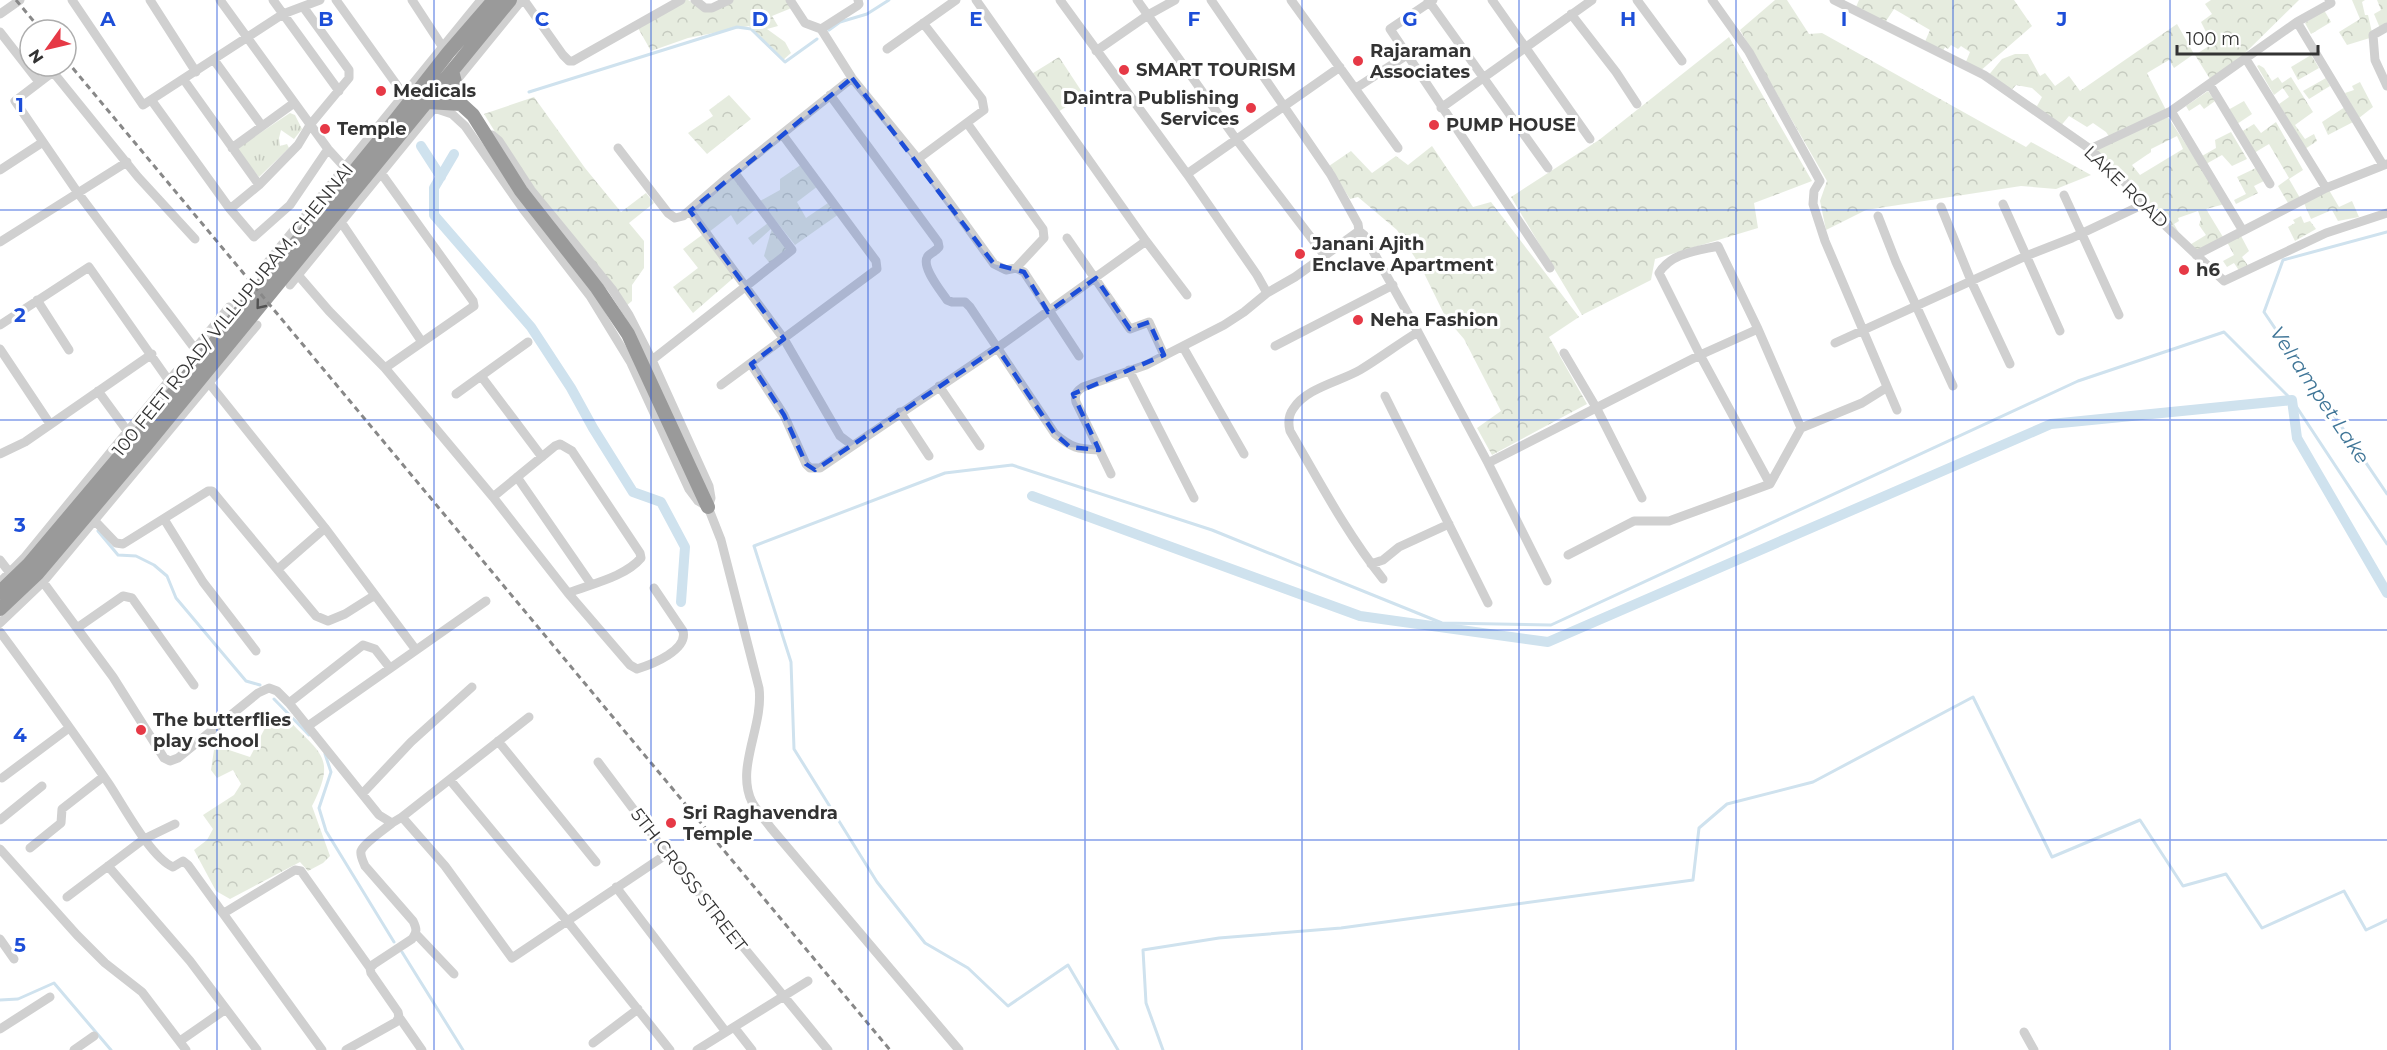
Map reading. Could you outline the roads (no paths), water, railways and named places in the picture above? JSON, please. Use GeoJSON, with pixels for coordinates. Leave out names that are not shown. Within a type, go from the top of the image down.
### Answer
{"type":"FeatureCollection","features":[{"type":"Feature","properties":{"kind":"highway","name":"100 FEET ROAD/ VILLUPURAM, CHENNAI"},"geometry":{"type":"LineString","coordinates":[[0,609],[53,556],[183,385],[380,141],[434,70],[494,0]]}},
{"type":"Feature","properties":{"kind":"highway","name":"100 FEET ROAD/ VILLUPURAM, CHENNAI"},"geometry":{"type":"LineString","coordinates":[[0,592],[29,564],[430,105],[452,71],[519,0]]}},
{"type":"Feature","properties":{"kind":"highway"},"geometry":{"type":"LineString","coordinates":[[452,71],[461,104],[478,122],[521,191],[597,288],[633,344],[708,507]]}},
{"type":"Feature","properties":{"kind":"highway"},"geometry":{"type":"LineString","coordinates":[[430,105],[461,104]]}},
{"type":"Feature","properties":{"kind":"street"},"geometry":{"type":"LineString","coordinates":[[0,14],[20,0]]}},
{"type":"Feature","properties":{"kind":"street"},"geometry":{"type":"LineString","coordinates":[[72,0],[143,105],[283,14],[304,8],[320,0]]}},
{"type":"Feature","properties":{"kind":"street"},"geometry":{"type":"LineString","coordinates":[[150,0],[196,72]]}},
{"type":"Feature","properties":{"kind":"street"},"geometry":{"type":"LineString","coordinates":[[220,0],[328,149],[344,168],[367,189]]}},
{"type":"Feature","properties":{"kind":"street"},"geometry":{"type":"LineString","coordinates":[[273,0],[339,91]]}},
{"type":"Feature","properties":{"kind":"street"},"geometry":{"type":"LineString","coordinates":[[336,0],[404,95]]}},
{"type":"Feature","properties":{"kind":"street"},"geometry":{"type":"LineString","coordinates":[[412,0],[442,46]]}},
{"type":"Feature","properties":{"kind":"street"},"geometry":{"type":"LineString","coordinates":[[267,263],[481,0]]}},
{"type":"Feature","properties":{"kind":"street"},"geometry":{"type":"LineString","coordinates":[[290,285],[381,172],[430,105],[519,0],[563,55],[569,61],[573,61],[681,0]]}},
{"type":"Feature","properties":{"kind":"street"},"geometry":{"type":"LineString","coordinates":[[695,0],[705,8],[712,8],[729,0]]}},
{"type":"Feature","properties":{"kind":"street"},"geometry":{"type":"LineString","coordinates":[[790,0],[805,23],[821,29],[852,78],[918,159],[994,264],[1006,270],[1016,268],[1044,238],[1043,229],[967,123]]}},
{"type":"Feature","properties":{"kind":"street"},"geometry":{"type":"LineString","coordinates":[[821,29],[857,6],[858,0]]}},
{"type":"Feature","properties":{"kind":"street"},"geometry":{"type":"LineString","coordinates":[[887,49],[956,0]]}},
{"type":"Feature","properties":{"kind":"street"},"geometry":{"type":"LineString","coordinates":[[976,0],[1146,241],[1187,295]]}},
{"type":"Feature","properties":{"kind":"street"},"geometry":{"type":"LineString","coordinates":[[1060,0],[1187,174],[1267,293]]}},
{"type":"Feature","properties":{"kind":"street"},"geometry":{"type":"LineString","coordinates":[[1137,0],[1236,139],[1325,256]]}},
{"type":"Feature","properties":{"kind":"street"},"geometry":{"type":"LineString","coordinates":[[1096,51],[1148,15],[1175,0]]}},
{"type":"Feature","properties":{"kind":"street"},"geometry":{"type":"LineString","coordinates":[[1211,0],[1331,175],[1358,224],[1359,231],[1364,235],[1393,285],[1488,463],[1547,581]]}},
{"type":"Feature","properties":{"kind":"street"},"geometry":{"type":"LineString","coordinates":[[1290,0],[1398,148]]}},
{"type":"Feature","properties":{"kind":"street"},"geometry":{"type":"LineString","coordinates":[[1492,0],[1590,139]]}},
{"type":"Feature","properties":{"kind":"street"},"geometry":{"type":"LineString","coordinates":[[1442,108],[1592,0]]}},
{"type":"Feature","properties":{"kind":"street"},"geometry":{"type":"LineString","coordinates":[[1637,0],[1682,61]]}},
{"type":"Feature","properties":{"kind":"street"},"geometry":{"type":"LineString","coordinates":[[1712,0],[1749,52],[1820,181],[1814,192],[1813,204],[1825,241],[1897,410]]}},
{"type":"Feature","properties":{"kind":"street","name":"LAKE ROAD"},"geometry":{"type":"LineString","coordinates":[[1834,0],[1984,75],[2090,149],[2224,281],[2326,233],[2387,213]]}},
{"type":"Feature","properties":{"kind":"street"},"geometry":{"type":"LineString","coordinates":[[2090,149],[2171,111],[2210,86],[2297,22],[2331,3],[2329,0]]}},
{"type":"Feature","properties":{"kind":"street"},"geometry":{"type":"LineString","coordinates":[[1548,168],[1430,1],[1390,29],[1550,268]]}},
{"type":"Feature","properties":{"kind":"street"},"geometry":{"type":"LineString","coordinates":[[230,209],[298,145],[310,125],[350,78],[349,70],[304,8]]}},
{"type":"Feature","properties":{"kind":"street"},"geometry":{"type":"LineString","coordinates":[[1571,14],[1616,72],[1637,104]]}},
{"type":"Feature","properties":{"kind":"street"},"geometry":{"type":"LineString","coordinates":[[2196,255],[2326,188],[2385,164],[2297,22]]}},
{"type":"Feature","properties":{"kind":"street"},"geometry":{"type":"LineString","coordinates":[[918,159],[984,111],[982,99],[923,23]]}},
{"type":"Feature","properties":{"kind":"street"},"geometry":{"type":"LineString","coordinates":[[2387,27],[2373,35],[2375,60],[2387,86]]}},
{"type":"Feature","properties":{"kind":"street"},"geometry":{"type":"LineString","coordinates":[[0,32],[39,82]]}},
{"type":"Feature","properties":{"kind":"street"},"geometry":{"type":"LineString","coordinates":[[1356,88],[1407,55]]}},
{"type":"Feature","properties":{"kind":"street"},"geometry":{"type":"LineString","coordinates":[[2246,59],[2326,188]]}},
{"type":"Feature","properties":{"kind":"street"},"geometry":{"type":"LineString","coordinates":[[214,60],[262,126]]}},
{"type":"Feature","properties":{"kind":"street"},"geometry":{"type":"LineString","coordinates":[[1187,174],[1340,67]]}},
{"type":"Feature","properties":{"kind":"street"},"geometry":{"type":"LineString","coordinates":[[195,239],[166,208],[53,72],[15,101],[78,193],[195,349],[229,307]]}},
{"type":"Feature","properties":{"kind":"street"},"geometry":{"type":"LineString","coordinates":[[618,148],[668,213],[675,218],[682,216],[852,78]]}},
{"type":"Feature","properties":{"kind":"street"},"geometry":{"type":"LineString","coordinates":[[184,80],[258,185]]}},
{"type":"Feature","properties":{"kind":"street"},"geometry":{"type":"LineString","coordinates":[[2210,86],[2270,184]]}},
{"type":"Feature","properties":{"kind":"street"},"geometry":{"type":"LineString","coordinates":[[830,95],[938,242],[939,247],[928,256],[927,270],[947,300],[965,302],[1055,434],[1070,447],[1099,450]]}},
{"type":"Feature","properties":{"kind":"street"},"geometry":{"type":"LineString","coordinates":[[152,101],[230,209],[254,237],[290,205],[328,149]]}},
{"type":"Feature","properties":{"kind":"street"},"geometry":{"type":"LineString","coordinates":[[232,148],[294,103]]}},
{"type":"Feature","properties":{"kind":"street"},"geometry":{"type":"LineString","coordinates":[[430,105],[452,114],[475,139],[508,189],[609,325],[631,363],[689,489],[698,501],[708,507]]}},
{"type":"Feature","properties":{"kind":"street"},"geometry":{"type":"LineString","coordinates":[[2171,111],[2243,231]]}},
{"type":"Feature","properties":{"kind":"street"},"geometry":{"type":"LineString","coordinates":[[722,385],[874,273],[878,265],[782,134]]}},
{"type":"Feature","properties":{"kind":"street"},"geometry":{"type":"LineString","coordinates":[[475,139],[483,135],[492,135],[499,141],[531,190],[612,290],[629,315],[709,486],[711,498],[708,507],[729,567],[759,688],[758,725],[746,772],[752,802],[771,828],[958,1050]]}},
{"type":"Feature","properties":{"kind":"street"},"geometry":{"type":"LineString","coordinates":[[0,170],[43,142]]}},
{"type":"Feature","properties":{"kind":"street"},"geometry":{"type":"LineString","coordinates":[[0,242],[127,162]]}},
{"type":"Feature","properties":{"kind":"street"},"geometry":{"type":"LineString","coordinates":[[381,172],[474,306],[385,368]]}},
{"type":"Feature","properties":{"kind":"street"},"geometry":{"type":"LineString","coordinates":[[652,360],[792,250],[734,172]]}},
{"type":"Feature","properties":{"kind":"street"},"geometry":{"type":"LineString","coordinates":[[2064,195],[2119,315]]}},
{"type":"Feature","properties":{"kind":"street"},"geometry":{"type":"LineString","coordinates":[[2003,204],[2060,332]]}},
{"type":"Feature","properties":{"kind":"street"},"geometry":{"type":"LineString","coordinates":[[1835,343],[2144,204]]}},
{"type":"Feature","properties":{"kind":"street"},"geometry":{"type":"LineString","coordinates":[[1941,207],[2010,364]]}},
{"type":"Feature","properties":{"kind":"street"},"geometry":{"type":"LineString","coordinates":[[690,211],[784,339],[840,436],[852,445]]}},
{"type":"Feature","properties":{"kind":"street"},"geometry":{"type":"LineString","coordinates":[[1878,216],[1953,386]]}},
{"type":"Feature","properties":{"kind":"street"},"geometry":{"type":"LineString","coordinates":[[341,222],[422,342]]}},
{"type":"Feature","properties":{"kind":"street"},"geometry":{"type":"LineString","coordinates":[[1111,474],[1075,396],[1077,391],[1183,347],[1244,312],[1267,293],[1359,231]]}},
{"type":"Feature","properties":{"kind":"street"},"geometry":{"type":"LineString","coordinates":[[1067,238],[1130,328],[1149,322],[1164,355]]}},
{"type":"Feature","properties":{"kind":"street"},"geometry":{"type":"LineString","coordinates":[[751,364],[784,415],[810,468],[820,468],[997,348],[1146,241]]}},
{"type":"Feature","properties":{"kind":"street"},"geometry":{"type":"LineString","coordinates":[[1770,484],[1700,355],[1659,273],[1664,265],[1676,256],[1718,246],[1758,329],[1801,428]]}},
{"type":"Feature","properties":{"kind":"street"},"geometry":{"type":"LineString","coordinates":[[563,261],[579,248]]}},
{"type":"Feature","properties":{"kind":"street"},"geometry":{"type":"LineString","coordinates":[[0,325],[89,267],[152,354],[183,385]]}},
{"type":"Feature","properties":{"kind":"street"},"geometry":{"type":"LineString","coordinates":[[1016,268],[1024,272],[1078,356]]}},
{"type":"Feature","properties":{"kind":"street"},"geometry":{"type":"LineString","coordinates":[[297,275],[385,368],[493,497],[568,593],[630,665],[637,669],[675,649],[682,644],[685,638],[683,631],[654,588]]}},
{"type":"Feature","properties":{"kind":"street"},"geometry":{"type":"LineString","coordinates":[[1275,346],[1393,285]]}},
{"type":"Feature","properties":{"kind":"street"},"geometry":{"type":"LineString","coordinates":[[37,300],[69,350]]}},
{"type":"Feature","properties":{"kind":"street"},"geometry":{"type":"LineString","coordinates":[[0,582],[128,432],[183,385],[209,383],[258,325]]}},
{"type":"Feature","properties":{"kind":"street"},"geometry":{"type":"LineString","coordinates":[[1488,463],[1700,355],[1758,329]]}},
{"type":"Feature","properties":{"kind":"street"},"geometry":{"type":"LineString","coordinates":[[1383,579],[1371,564],[1311,468],[1290,431],[1288,422],[1291,411],[1300,401],[1359,371],[1387,350],[1418,332]]}},
{"type":"Feature","properties":{"kind":"street"},"geometry":{"type":"LineString","coordinates":[[456,394],[528,342]]}},
{"type":"Feature","properties":{"kind":"street"},"geometry":{"type":"LineString","coordinates":[[1183,347],[1244,454]]}},
{"type":"Feature","properties":{"kind":"street"},"geometry":{"type":"LineString","coordinates":[[0,349],[51,424]]}},
{"type":"Feature","properties":{"kind":"street"},"geometry":{"type":"LineString","coordinates":[[1564,353],[1597,409],[1642,498]]}},
{"type":"Feature","properties":{"kind":"street"},"geometry":{"type":"LineString","coordinates":[[0,454],[25,442],[152,354]]}},
{"type":"Feature","properties":{"kind":"street"},"geometry":{"type":"LineString","coordinates":[[1129,370],[1194,498]]}},
{"type":"Feature","properties":{"kind":"street"},"geometry":{"type":"LineString","coordinates":[[481,376],[542,457]]}},
{"type":"Feature","properties":{"kind":"street"},"geometry":{"type":"LineString","coordinates":[[209,383],[325,528],[416,650]]}},
{"type":"Feature","properties":{"kind":"street"},"geometry":{"type":"LineString","coordinates":[[0,623],[43,582],[95,521],[183,385]]}},
{"type":"Feature","properties":{"kind":"street"},"geometry":{"type":"LineString","coordinates":[[939,386],[980,446]]}},
{"type":"Feature","properties":{"kind":"street"},"geometry":{"type":"LineString","coordinates":[[1568,555],[1634,521],[1669,521],[1770,484],[1801,428],[1862,403],[1886,388]]}},
{"type":"Feature","properties":{"kind":"street"},"geometry":{"type":"LineString","coordinates":[[98,391],[128,432]]}},
{"type":"Feature","properties":{"kind":"street"},"geometry":{"type":"LineString","coordinates":[[1385,396],[1488,603]]}},
{"type":"Feature","properties":{"kind":"street"},"geometry":{"type":"LineString","coordinates":[[900,412],[929,456]]}},
{"type":"Feature","properties":{"kind":"street"},"geometry":{"type":"LineString","coordinates":[[493,497],[560,444],[572,451],[640,553],[641,558],[636,564],[568,593]]}},
{"type":"Feature","properties":{"kind":"street"},"geometry":{"type":"LineString","coordinates":[[517,477],[591,584]]}},
{"type":"Feature","properties":{"kind":"street"},"geometry":{"type":"LineString","coordinates":[[95,521],[120,545],[212,490],[308,608],[323,620],[328,621],[345,614],[375,595]]}},
{"type":"Feature","properties":{"kind":"street"},"geometry":{"type":"LineString","coordinates":[[164,519],[203,582],[256,651]]}},
{"type":"Feature","properties":{"kind":"street"},"geometry":{"type":"LineString","coordinates":[[1371,564],[1383,560],[1399,547],[1449,524]]}},
{"type":"Feature","properties":{"kind":"street"},"geometry":{"type":"LineString","coordinates":[[278,569],[325,528]]}},
{"type":"Feature","properties":{"kind":"street"},"geometry":{"type":"LineString","coordinates":[[0,560],[10,573]]}},
{"type":"Feature","properties":{"kind":"street"},"geometry":{"type":"LineString","coordinates":[[43,582],[113,677],[164,758],[170,762],[178,758],[258,693],[269,688],[289,703],[379,815],[392,823]]}},
{"type":"Feature","properties":{"kind":"street"},"geometry":{"type":"LineString","coordinates":[[77,628],[123,596],[128,596],[132,598],[194,685]]}},
{"type":"Feature","properties":{"kind":"street"},"geometry":{"type":"LineString","coordinates":[[308,726],[486,601]]}},
{"type":"Feature","properties":{"kind":"street"},"geometry":{"type":"LineString","coordinates":[[0,632],[104,777],[144,839],[167,864],[173,867],[183,861],[188,865],[321,1050]]}},
{"type":"Feature","properties":{"kind":"street"},"geometry":{"type":"LineString","coordinates":[[289,703],[363,645],[375,649],[390,668]]}},
{"type":"Feature","properties":{"kind":"street"},"geometry":{"type":"LineString","coordinates":[[363,793],[411,742],[472,687]]}},
{"type":"Feature","properties":{"kind":"street"},"geometry":{"type":"LineString","coordinates":[[370,968],[374,963],[412,939],[417,928],[365,866],[361,851],[392,823],[529,717]]}},
{"type":"Feature","properties":{"kind":"street"},"geometry":{"type":"LineString","coordinates":[[2,778],[69,728]]}},
{"type":"Feature","properties":{"kind":"street"},"geometry":{"type":"LineString","coordinates":[[498,741],[596,862]]}},
{"type":"Feature","properties":{"kind":"street","name":"5TH CROSS STREET"},"geometry":{"type":"LineString","coordinates":[[598,762],[667,854],[782,997],[828,1050]]}},
{"type":"Feature","properties":{"kind":"street"},"geometry":{"type":"LineString","coordinates":[[30,848],[61,823],[62,809],[104,777]]}},
{"type":"Feature","properties":{"kind":"street"},"geometry":{"type":"LineString","coordinates":[[450,780],[670,1050]]}},
{"type":"Feature","properties":{"kind":"street"},"geometry":{"type":"LineString","coordinates":[[0,820],[42,786]]}},
{"type":"Feature","properties":{"kind":"street"},"geometry":{"type":"LineString","coordinates":[[402,817],[445,866],[512,958],[667,854]]}},
{"type":"Feature","properties":{"kind":"street"},"geometry":{"type":"LineString","coordinates":[[67,897],[144,839],[175,824]]}},
{"type":"Feature","properties":{"kind":"street"},"geometry":{"type":"LineString","coordinates":[[0,849],[77,935],[105,963],[142,992],[186,1050]]}},
{"type":"Feature","properties":{"kind":"street"},"geometry":{"type":"LineString","coordinates":[[108,866],[190,961],[257,1050]]}},
{"type":"Feature","properties":{"kind":"street"},"geometry":{"type":"LineString","coordinates":[[224,913],[295,870],[301,871],[370,968],[371,974],[422,1050]]}},
{"type":"Feature","properties":{"kind":"street"},"geometry":{"type":"LineString","coordinates":[[616,887],[730,1030],[752,1050]]}},
{"type":"Feature","properties":{"kind":"street"},"geometry":{"type":"LineString","coordinates":[[416,934],[453,974]]}},
{"type":"Feature","properties":{"kind":"street"},"geometry":{"type":"LineString","coordinates":[[0,939],[14,959]]}},
{"type":"Feature","properties":{"kind":"street"},"geometry":{"type":"LineString","coordinates":[[697,1050],[808,981]]}},
{"type":"Feature","properties":{"kind":"street"},"geometry":{"type":"LineString","coordinates":[[0,1029],[50,997]]}},
{"type":"Feature","properties":{"kind":"street"},"geometry":{"type":"LineString","coordinates":[[180,1041],[226,1009]]}},
{"type":"Feature","properties":{"kind":"street"},"geometry":{"type":"LineString","coordinates":[[593,1043],[638,1009]]}},
{"type":"Feature","properties":{"kind":"street"},"geometry":{"type":"LineString","coordinates":[[349,1049],[391,1026],[399,1017]]}},
{"type":"Feature","properties":{"kind":"street"},"geometry":{"type":"LineString","coordinates":[[2024,1032],[2034,1050]]}},
{"type":"Feature","properties":{"kind":"street"},"geometry":{"type":"LineString","coordinates":[[74,1050],[94,1036]]}},
{"type":"Feature","properties":{"kind":"waterway"},"geometry":{"type":"LineString","coordinates":[[829,30],[840,22],[867,14],[889,0]]}},
{"type":"Feature","properties":{"kind":"waterway"},"geometry":{"type":"LineString","coordinates":[[529,92],[737,27],[751,29],[785,62],[817,39]]}},
{"type":"Feature","properties":{"kind":"waterway"},"geometry":{"type":"LineString","coordinates":[[421,146],[441,177]]}},
{"type":"Feature","properties":{"kind":"waterway"},"geometry":{"type":"LineString","coordinates":[[454,154],[434,188],[434,215],[531,327],[571,388],[633,492],[661,502],[685,547],[681,602]]}},
{"type":"Feature","properties":{"kind":"waterway","name":"Velrampet Lake"},"geometry":{"type":"LineString","coordinates":[[2387,232],[2283,260],[2264,312],[2387,494]]}},
{"type":"Feature","properties":{"kind":"waterway"},"geometry":{"type":"LineString","coordinates":[[1118,1050],[1068,965],[1008,1006],[968,968],[925,943],[877,882],[794,749],[791,662],[754,546],[945,473],[1012,465],[1212,530],[1442,623],[1551,625],[2078,381],[2224,332],[2292,400],[2387,544]]}},
{"type":"Feature","properties":{"kind":"waterway"},"geometry":{"type":"LineString","coordinates":[[1032,496],[1360,616],[1548,642],[2051,424],[2292,400],[2297,438],[2387,593]]}},
{"type":"Feature","properties":{"kind":"waterway"},"geometry":{"type":"LineString","coordinates":[[98,531],[118,555],[136,556],[154,565],[167,576],[176,598],[246,681],[260,685]]}},
{"type":"Feature","properties":{"kind":"waterway"},"geometry":{"type":"LineString","coordinates":[[1163,1050],[1146,1003],[1143,950],[1219,938],[1341,928],[1693,880],[1699,828],[1727,804],[1813,782],[1973,697],[2052,857],[2140,820],[2183,886],[2226,874],[2262,928],[2344,891],[2366,930],[2387,920]]}},
{"type":"Feature","properties":{"kind":"waterway"},"geometry":{"type":"LineString","coordinates":[[274,699],[309,735]]}},
{"type":"Feature","properties":{"kind":"waterway"},"geometry":{"type":"LineString","coordinates":[[325,754],[331,772],[319,808],[326,831],[394,942]]}},
{"type":"Feature","properties":{"kind":"waterway"},"geometry":{"type":"LineString","coordinates":[[402,952],[463,1050]]}},
{"type":"Feature","properties":{"kind":"waterway"},"geometry":{"type":"LineString","coordinates":[[0,1000],[18,999],[54,983],[111,1050]]}},
{"type":"Feature","properties":{"kind":"railway"},"geometry":{"type":"LineString","coordinates":[[16,0],[31,18]]}},
{"type":"Feature","properties":{"kind":"railway"},"geometry":{"type":"LineString","coordinates":[[78,74],[890,1050]]}},
{"type":"Feature","properties":{"kind":"place","name":"Rajaraman Associates"},"geometry":{"type":"Point","coordinates":[1358,61]}},
{"type":"Feature","properties":{"kind":"place","name":"SMART TOURISM"},"geometry":{"type":"Point","coordinates":[1124,70]}},
{"type":"Feature","properties":{"kind":"place","name":"Medicals"},"geometry":{"type":"Point","coordinates":[381,91]}},
{"type":"Feature","properties":{"kind":"place","name":"Daintra Publishing Services"},"geometry":{"type":"Point","coordinates":[1251,108]}},
{"type":"Feature","properties":{"kind":"place","name":"PUMP HOUSE"},"geometry":{"type":"Point","coordinates":[1434,125]}},
{"type":"Feature","properties":{"kind":"place","name":"Temple"},"geometry":{"type":"Point","coordinates":[325,129]}},
{"type":"Feature","properties":{"kind":"place","name":"Janani Ajith Enclave Apartment"},"geometry":{"type":"Point","coordinates":[1300,254]}},
{"type":"Feature","properties":{"kind":"place","name":"h6"},"geometry":{"type":"Point","coordinates":[2184,270]}},
{"type":"Feature","properties":{"kind":"place","name":"Neha Fashion"},"geometry":{"type":"Point","coordinates":[1358,320]}},
{"type":"Feature","properties":{"kind":"place","name":"The butterflies play school"},"geometry":{"type":"Point","coordinates":[141,730]}},
{"type":"Feature","properties":{"kind":"place","name":"Sri Raghavendra Temple"},"geometry":{"type":"Point","coordinates":[671,823]}}]}
